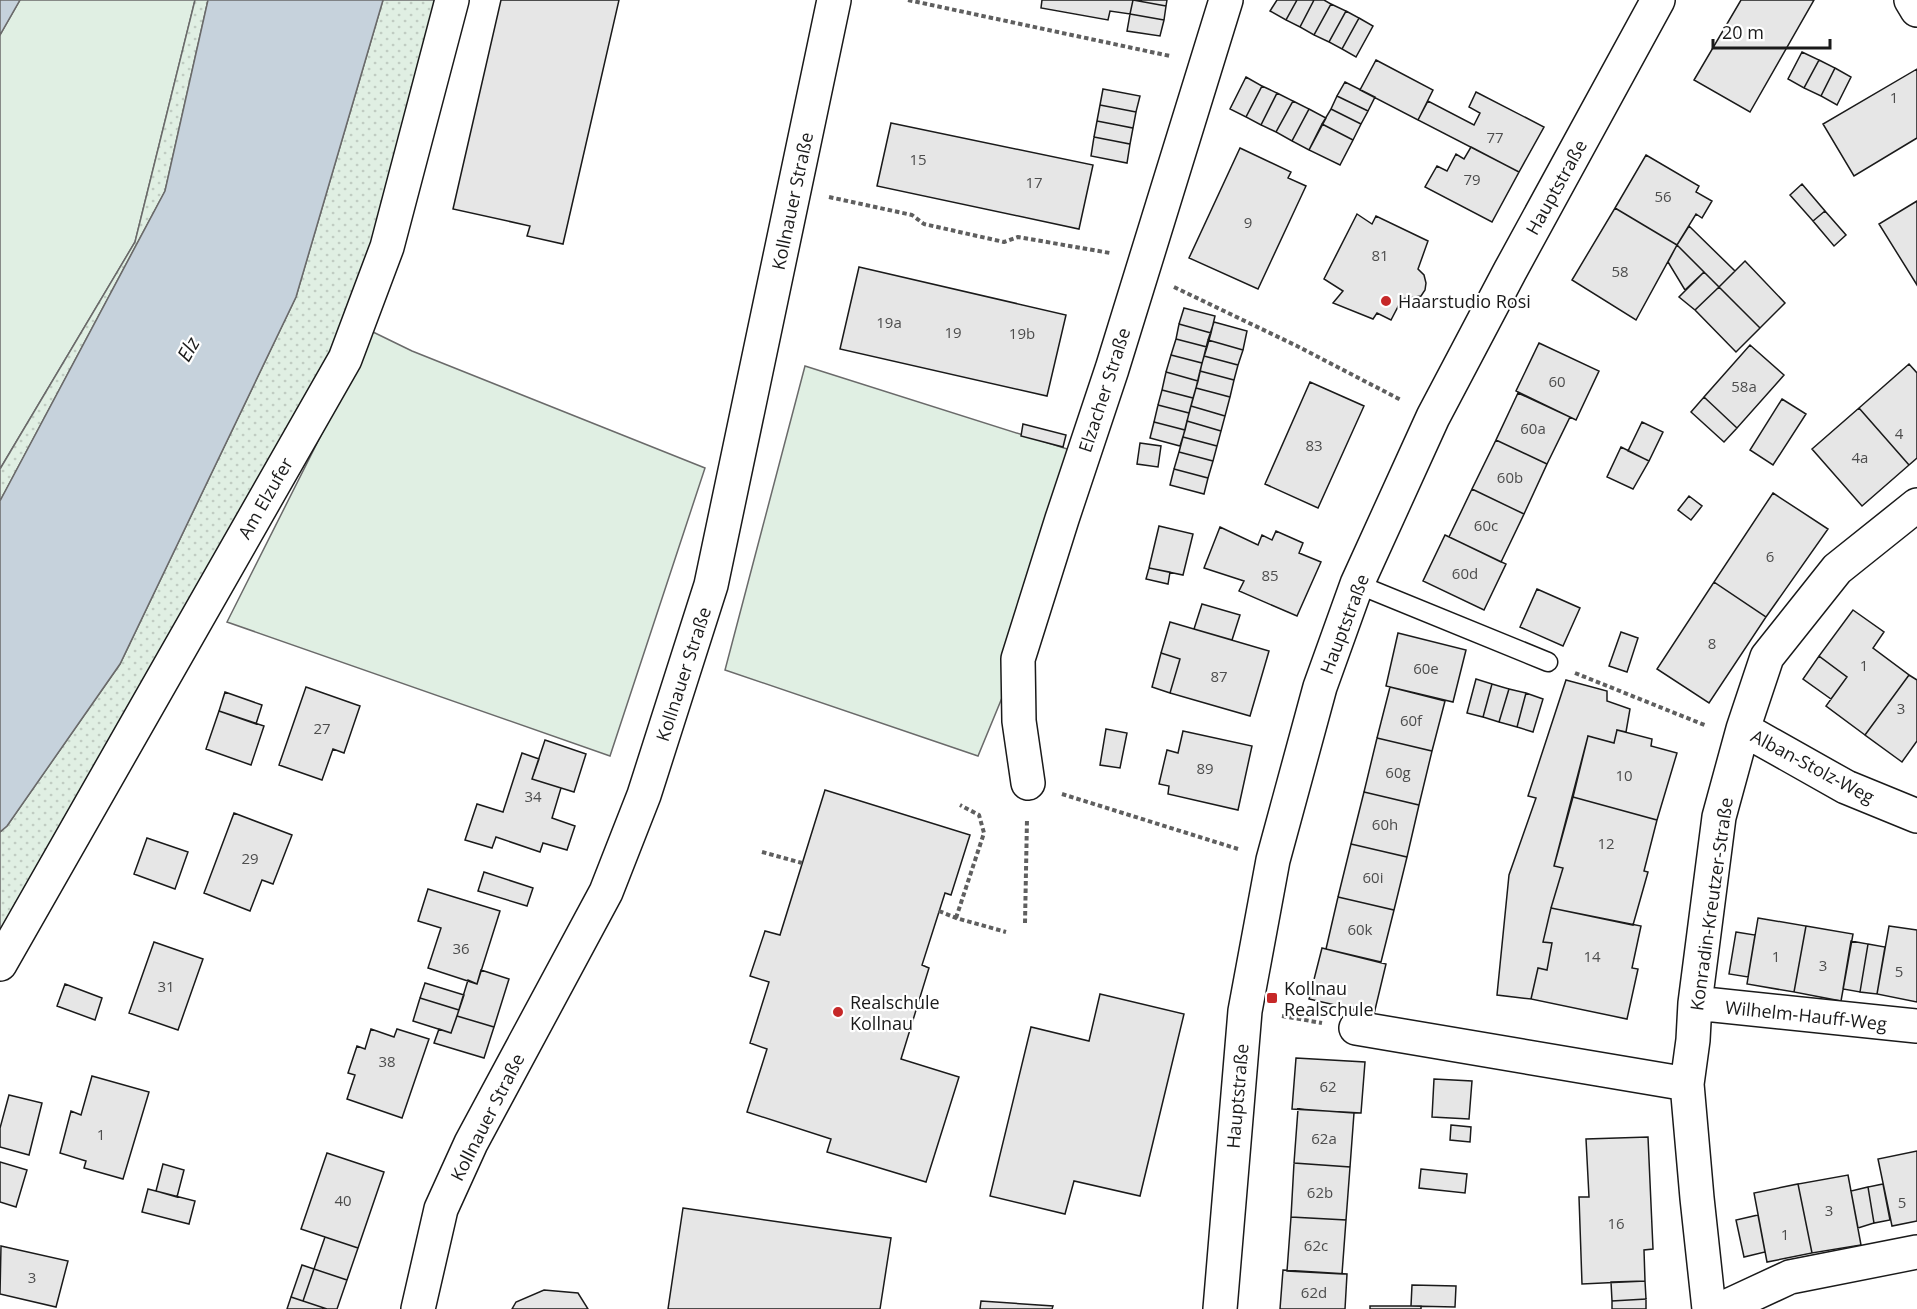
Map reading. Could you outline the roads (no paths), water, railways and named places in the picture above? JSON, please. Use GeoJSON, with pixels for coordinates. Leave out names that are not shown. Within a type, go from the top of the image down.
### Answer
{"type":"FeatureCollection","features":[{"type":"Feature","properties":{"kind":"street","name":"Am Elzufer"},"geometry":{"type":"LineString","coordinates":[[0,964],[345,359],[387,247],[452,0]]}},
{"type":"Feature","properties":{"kind":"street","name":"Kollnauer Straße"},"geometry":{"type":"LineString","coordinates":[[418,1309],[441,1209],[471,1143],[606,892],[644,795],[711,585],[834,0]]}},
{"type":"Feature","properties":{"kind":"street","name":"Elzacher Straße"},"geometry":{"type":"LineString","coordinates":[[1028,783],[1019,721],[1018,659],[1112,369],[1226,0]]}},
{"type":"Feature","properties":{"kind":"street","name":"Hauptstraße"},"geometry":{"type":"LineString","coordinates":[[1220,1309],[1245,1011],[1273,860],[1320,687],[1357,584],[1433,417],[1658,0]]}},
{"type":"Feature","properties":{"kind":"street"},"geometry":{"type":"LineString","coordinates":[[1911,0],[1917,10]]}},
{"type":"Feature","properties":{"kind":"street","name":"Konradin-Kreutzer-Straße"},"geometry":{"type":"LineString","coordinates":[[1709,1309],[1687,1084],[1694,1041],[1695,1003],[1719,817],[1743,729],[1767,657],[1837,569],[1917,505]]}},
{"type":"Feature","properties":{"kind":"street","name":"Alban-Stolz-Weg"},"geometry":{"type":"LineString","coordinates":[[1743,729],[1846,787],[1917,816]]}},
{"type":"Feature","properties":{"kind":"street","name":"Wilhelm-Hauff-Weg"},"geometry":{"type":"LineString","coordinates":[[1695,1003],[1917,1026]]}},
{"type":"Feature","properties":{"kind":"street"},"geometry":{"type":"LineString","coordinates":[[1356,1028],[1687,1084]]}},
{"type":"Feature","properties":{"kind":"street"},"geometry":{"type":"LineString","coordinates":[[1720,1309],[1790,1277],[1917,1252]]}},
{"type":"Feature","properties":{"kind":"lane"},"geometry":{"type":"LineString","coordinates":[[1357,584],[1548,662]]}},
{"type":"Feature","properties":{"kind":"water"},"geometry":{"type":"Polygon","coordinates":[[[0,0],[20,0],[0,35],[0,0]]]}},
{"type":"Feature","properties":{"kind":"water","name":"Elz"},"geometry":{"type":"Polygon","coordinates":[[[208,0],[383,0],[296,297],[120,664],[7,826],[0,832],[0,501],[165,191],[208,0]]]}},
{"type":"Feature","properties":{"kind":"place","name":"Haarstudio Rosi"},"geometry":{"type":"Point","coordinates":[1386,301]}},
{"type":"Feature","properties":{"kind":"place","name":"Kollnau Realschule"},"geometry":{"type":"Point","coordinates":[1272,998]}},
{"type":"Feature","properties":{"kind":"place","name":"Realschule Kollnau"},"geometry":{"type":"Point","coordinates":[838,1012]}}]}
